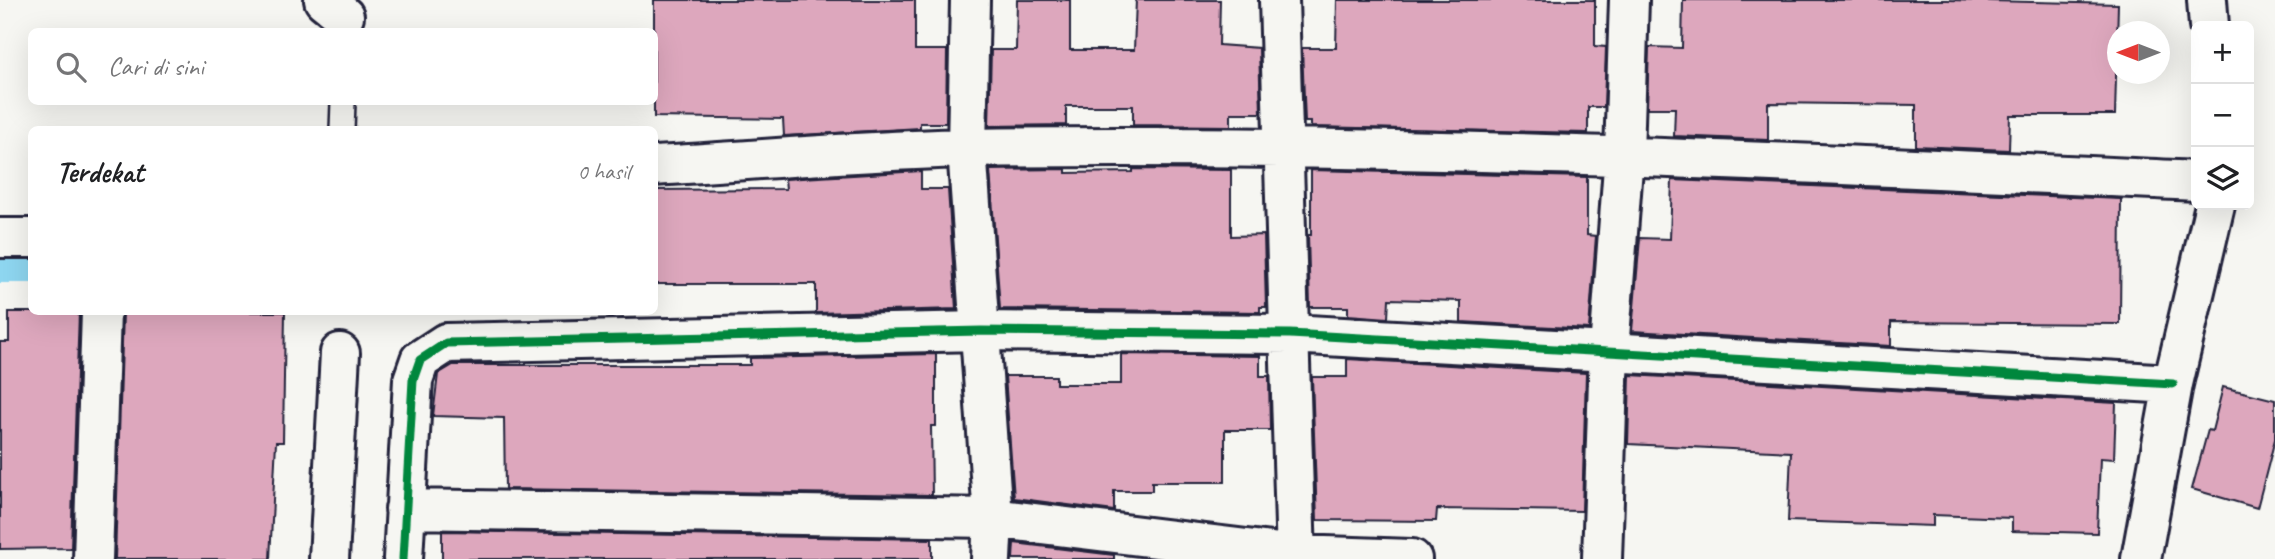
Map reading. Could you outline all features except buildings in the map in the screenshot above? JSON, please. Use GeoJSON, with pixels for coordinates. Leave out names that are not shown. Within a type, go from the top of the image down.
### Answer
{"type":"FeatureCollection","features":[{"type":"Feature","properties":{"kind":"street"},"geometry":{"type":"LineString","coordinates":[[970,0],[967,148],[993,518],[991,559]]}},
{"type":"Feature","properties":{"kind":"street"},"geometry":{"type":"LineString","coordinates":[[1279,0],[1296,557]]}},
{"type":"Feature","properties":{"kind":"street"},"geometry":{"type":"LineString","coordinates":[[1602,559],[1609,350],[1624,154],[1629,0]]}},
{"type":"Feature","properties":{"kind":"street"},"geometry":{"type":"LineString","coordinates":[[2207,0],[2209,21]]}},
{"type":"Feature","properties":{"kind":"street"},"geometry":{"type":"LineString","coordinates":[[658,166],[967,148],[1283,146],[1624,154],[2191,181]]}},
{"type":"Feature","properties":{"kind":"street"},"geometry":{"type":"LineString","coordinates":[[2141,559],[2173,384],[2214,210]]}},
{"type":"Feature","properties":{"kind":"street"},"geometry":{"type":"LineString","coordinates":[[0,238],[28,238]]}},
{"type":"Feature","properties":{"kind":"street"},"geometry":{"type":"LineString","coordinates":[[93,559],[101,315]]}},
{"type":"Feature","properties":{"kind":"street"},"geometry":{"type":"LineString","coordinates":[[404,559],[413,380],[420,360],[446,343],[981,331],[1290,334],[2173,384]]}},
{"type":"Feature","properties":{"kind":"street"},"geometry":{"type":"LineString","coordinates":[[330,559],[340,353]]}},
{"type":"Feature","properties":{"kind":"street"},"geometry":{"type":"LineString","coordinates":[[405,509],[993,518],[1296,557],[1412,559]]}},
{"type":"Feature","properties":{"kind":"lane"},"geometry":{"type":"LineString","coordinates":[[342,126],[343,105]]}},
{"type":"Feature","properties":{"kind":"waterway"},"geometry":{"type":"LineString","coordinates":[[0,260],[28,260]]}},
{"type":"Feature","properties":{"kind":"cycle path"},"geometry":{"type":"LineString","coordinates":[[403,559],[413,380],[420,360],[446,343],[981,331],[1290,334],[2173,384]]}}]}
